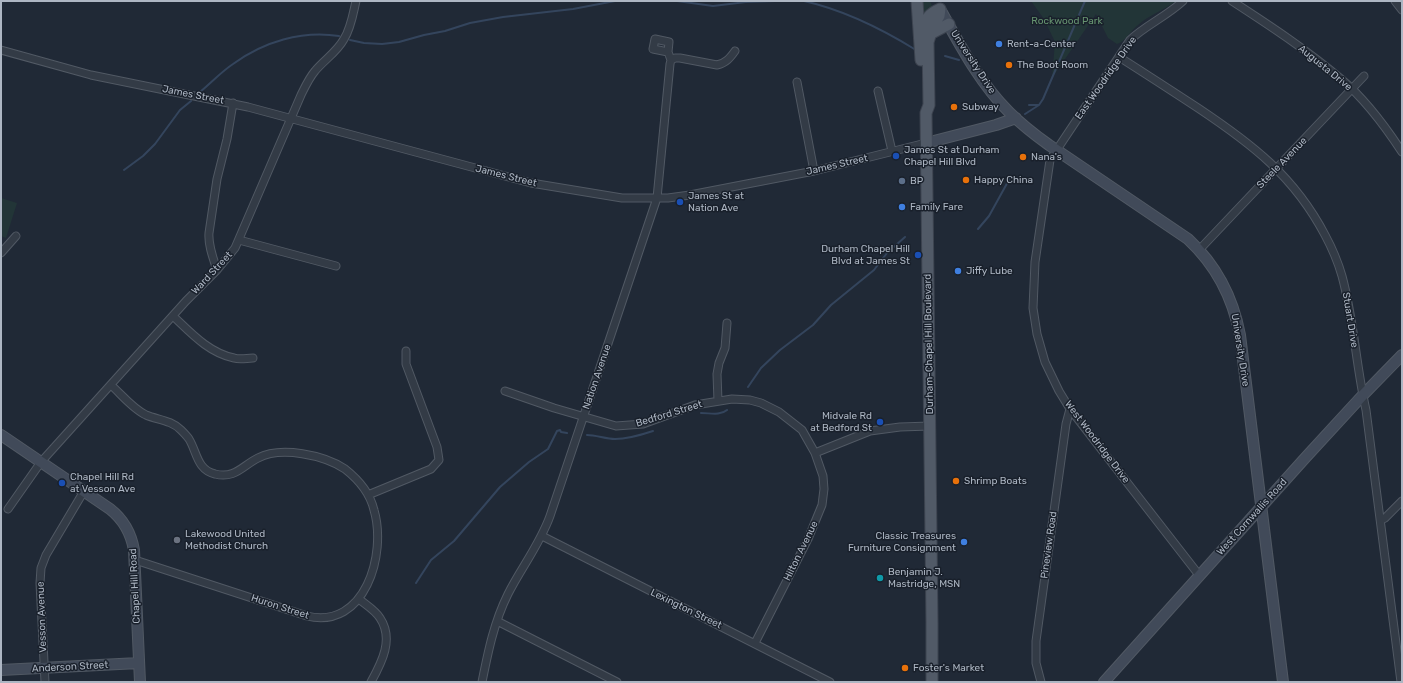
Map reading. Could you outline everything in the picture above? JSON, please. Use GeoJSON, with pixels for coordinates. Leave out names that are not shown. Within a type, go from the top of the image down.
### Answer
{"type":"FeatureCollection","features":[{"type":"Feature","properties":{"kind":"main road"},"geometry":{"type":"LineString","coordinates":[[917,1],[923,102],[926,113]]}},
{"type":"Feature","properties":{"kind":"main road"},"geometry":{"type":"LineString","coordinates":[[920,38],[928,17],[938,5]]}},
{"type":"Feature","properties":{"kind":"main road","name":"Durham-Chapel Hill Boulevard"},"geometry":{"type":"LineString","coordinates":[[932,682],[926,113],[929,105],[928,46],[933,26],[939,16],[938,5]]}},
{"type":"Feature","properties":{"kind":"main road"},"geometry":{"type":"LineString","coordinates":[[932,33],[949,24]]}},
{"type":"Feature","properties":{"kind":"street","name":"Ward Street"},"geometry":{"type":"LineString","coordinates":[[8,509],[41,462],[230,255],[239,240],[291,118],[310,78],[344,40],[350,26],[356,1]]}},
{"type":"Feature","properties":{"kind":"street","name":"East Woodridge Drive"},"geometry":{"type":"LineString","coordinates":[[1056,150],[1130,40],[1136,34],[1168,13],[1183,1]]}},
{"type":"Feature","properties":{"kind":"street","name":"Augusta Drive"},"geometry":{"type":"LineString","coordinates":[[1232,1],[1303,49],[1342,80],[1352,89],[1380,121],[1402,152]]}},
{"type":"Feature","properties":{"kind":"street"},"geometry":{"type":"LineString","coordinates":[[1395,1],[1402,10]]}},
{"type":"Feature","properties":{"kind":"street","name":"University Drive"},"geometry":{"type":"LineString","coordinates":[[938,5],[981,78],[994,95],[1016,118],[1032,133],[1056,150],[1180,233],[1199,250],[1217,273],[1223,284],[1236,319],[1241,345],[1283,682]]}},
{"type":"Feature","properties":{"kind":"street","name":"James Street"},"geometry":{"type":"LineString","coordinates":[[1,50],[91,75],[233,103],[531,183],[608,196],[668,198],[690,195],[814,171],[996,125],[1016,118]]}},
{"type":"Feature","properties":{"kind":"street"},"geometry":{"type":"LineString","coordinates":[[668,52],[671,60],[678,58],[717,65],[728,61],[735,51]]}},
{"type":"Feature","properties":{"kind":"street","name":"Stuart Drive"},"geometry":{"type":"LineString","coordinates":[[1119,57],[1252,146],[1295,189],[1307,204],[1317,220],[1337,260],[1349,308],[1366,410],[1401,682]]}},
{"type":"Feature","properties":{"kind":"street","name":"Nation Avenue"},"geometry":{"type":"LineString","coordinates":[[482,682],[488,651],[497,621],[512,586],[542,536],[550,516],[657,198],[671,60]]}},
{"type":"Feature","properties":{"kind":"street","name":"Steele Avenue"},"geometry":{"type":"LineString","coordinates":[[1199,250],[1364,76]]}},
{"type":"Feature","properties":{"kind":"street"},"geometry":{"type":"LineString","coordinates":[[797,82],[814,171]]}},
{"type":"Feature","properties":{"kind":"street"},"geometry":{"type":"LineString","coordinates":[[878,91],[892,151]]}},
{"type":"Feature","properties":{"kind":"street"},"geometry":{"type":"LineString","coordinates":[[217,270],[208,239],[217,179],[227,139],[233,103]]}},
{"type":"Feature","properties":{"kind":"street","name":"West Woodridge Drive"},"geometry":{"type":"LineString","coordinates":[[1056,150],[1050,160],[1033,276],[1033,308],[1037,334],[1045,362],[1059,391],[1070,409],[1199,575]]}},
{"type":"Feature","properties":{"kind":"street"},"geometry":{"type":"LineString","coordinates":[[1,253],[16,236]]}},
{"type":"Feature","properties":{"kind":"street"},"geometry":{"type":"LineString","coordinates":[[239,240],[336,266]]}},
{"type":"Feature","properties":{"kind":"street"},"geometry":{"type":"LineString","coordinates":[[173,316],[200,342],[219,353],[235,359],[253,358]]}},
{"type":"Feature","properties":{"kind":"street"},"geometry":{"type":"LineString","coordinates":[[718,401],[717,370],[725,348],[726,323]]}},
{"type":"Feature","properties":{"kind":"street"},"geometry":{"type":"LineString","coordinates":[[368,495],[431,469],[439,460],[437,447],[406,364],[406,351]]}},
{"type":"Feature","properties":{"kind":"street","name":"West Cornwallis Road"},"geometry":{"type":"LineString","coordinates":[[1104,682],[1363,395],[1402,355]]}},
{"type":"Feature","properties":{"kind":"street","name":"Huron Street"},"geometry":{"type":"LineString","coordinates":[[111,385],[140,412],[172,423],[180,429],[189,439],[199,464],[210,472],[215,474],[230,475],[264,456],[276,453],[300,454],[319,457],[343,468],[359,481],[368,495],[377,520],[377,545],[369,583],[359,599],[346,611],[330,618],[315,618],[135,560]]}},
{"type":"Feature","properties":{"kind":"street","name":"Bedford Street"},"geometry":{"type":"LineString","coordinates":[[505,390],[610,425],[637,426],[688,406],[732,399],[750,400],[773,408],[802,430],[815,453]]}},
{"type":"Feature","properties":{"kind":"street","name":"Pineview Road"},"geometry":{"type":"LineString","coordinates":[[1041,682],[1036,663],[1036,641],[1066,424],[1070,409]]}},
{"type":"Feature","properties":{"kind":"street"},"geometry":{"type":"LineString","coordinates":[[815,453],[870,431],[900,427],[930,426]]}},
{"type":"Feature","properties":{"kind":"street","name":"Chapel Hill Road"},"geometry":{"type":"LineString","coordinates":[[1,435],[110,509],[125,523],[131,536],[135,560],[140,682]]}},
{"type":"Feature","properties":{"kind":"street","name":"Hilton Avenue"},"geometry":{"type":"LineString","coordinates":[[755,643],[820,513],[824,485],[823,476],[815,453]]}},
{"type":"Feature","properties":{"kind":"street","name":"Vesson Avenue"},"geometry":{"type":"LineString","coordinates":[[45,682],[40,583],[41,568],[48,550],[84,491]]}},
{"type":"Feature","properties":{"kind":"street"},"geometry":{"type":"LineString","coordinates":[[1381,520],[1386,518],[1402,501]]}},
{"type":"Feature","properties":{"kind":"street","name":"Lexington Street"},"geometry":{"type":"LineString","coordinates":[[542,536],[830,682]]}},
{"type":"Feature","properties":{"kind":"street"},"geometry":{"type":"LineString","coordinates":[[359,599],[377,614],[387,634],[382,659],[371,682]]}},
{"type":"Feature","properties":{"kind":"street"},"geometry":{"type":"LineString","coordinates":[[497,621],[615,682]]}},
{"type":"Feature","properties":{"kind":"street","name":"Anderson Street"},"geometry":{"type":"LineString","coordinates":[[1,670],[139,663]]}},
{"type":"Feature","properties":{"kind":"green space"},"geometry":{"type":"Polygon","coordinates":[[[919,1],[930,1],[933,8],[921,20],[919,1]]]}},
{"type":"Feature","properties":{"kind":"green space","name":"Rockwood Park"},"geometry":{"type":"Polygon","coordinates":[[[1031,1],[1176,1],[1142,21],[1123,41],[1117,44],[1108,38],[1096,14],[1052,78],[1055,42],[1044,19],[1031,1]]]}},
{"type":"Feature","properties":{"kind":"green space"},"geometry":{"type":"Polygon","coordinates":[[[1,198],[17,203],[6,238],[1,236],[1,198]]]}},
{"type":"Feature","properties":{"kind":"waterway"},"geometry":{"type":"LineString","coordinates":[[350,40],[364,43],[382,44],[399,42],[445,31],[470,23],[503,17],[573,9],[615,1]]}},
{"type":"Feature","properties":{"kind":"waterway"},"geometry":{"type":"LineString","coordinates":[[677,1],[713,6],[746,2],[775,1]]}},
{"type":"Feature","properties":{"kind":"waterway"},"geometry":{"type":"LineString","coordinates":[[804,1],[834,10],[862,21],[916,50]]}},
{"type":"Feature","properties":{"kind":"waterway"},"geometry":{"type":"LineString","coordinates":[[1025,114],[1039,105],[1043,99],[1085,1]]}},
{"type":"Feature","properties":{"kind":"waterway"},"geometry":{"type":"LineString","coordinates":[[200,92],[224,70],[245,56],[270,44],[297,36],[339,36]]}},
{"type":"Feature","properties":{"kind":"waterway"},"geometry":{"type":"LineString","coordinates":[[945,56],[959,60]]}},
{"type":"Feature","properties":{"kind":"waterway"},"geometry":{"type":"LineString","coordinates":[[124,170],[143,156],[155,144],[180,110],[191,101]]}},
{"type":"Feature","properties":{"kind":"waterway"},"geometry":{"type":"LineString","coordinates":[[1029,105],[1038,105]]}},
{"type":"Feature","properties":{"kind":"waterway"},"geometry":{"type":"LineString","coordinates":[[978,229],[989,216],[1010,178]]}},
{"type":"Feature","properties":{"kind":"waterway"},"geometry":{"type":"LineString","coordinates":[[748,387],[761,368],[780,350],[813,325],[831,305],[874,270],[887,253],[905,237]]}},
{"type":"Feature","properties":{"kind":"waterway"},"geometry":{"type":"LineString","coordinates":[[701,413],[718,414],[727,410]]}},
{"type":"Feature","properties":{"kind":"waterway"},"geometry":{"type":"LineString","coordinates":[[416,583],[431,560],[454,541],[500,487],[529,462],[548,449],[557,431],[560,430],[561,432],[567,433]]}},
{"type":"Feature","properties":{"kind":"waterway"},"geometry":{"type":"LineString","coordinates":[[587,435],[620,439],[653,431]]}},
{"type":"Feature","properties":{"kind":"place","name":"Rent-a-Center"},"geometry":{"type":"Point","coordinates":[999,44]}},
{"type":"Feature","properties":{"kind":"place","name":"The Boot Room"},"geometry":{"type":"Point","coordinates":[1009,65]}},
{"type":"Feature","properties":{"kind":"place","name":"Subway"},"geometry":{"type":"Point","coordinates":[954,107]}},
{"type":"Feature","properties":{"kind":"place","name":"James St at Durham Chapel Hill Blvd"},"geometry":{"type":"Point","coordinates":[896,156]}},
{"type":"Feature","properties":{"kind":"place","name":"Nana's"},"geometry":{"type":"Point","coordinates":[1023,157]}},
{"type":"Feature","properties":{"kind":"place","name":"Happy China"},"geometry":{"type":"Point","coordinates":[966,180]}},
{"type":"Feature","properties":{"kind":"place","name":"BP"},"geometry":{"type":"Point","coordinates":[902,181]}},
{"type":"Feature","properties":{"kind":"place","name":"James St at Nation Ave"},"geometry":{"type":"Point","coordinates":[680,202]}},
{"type":"Feature","properties":{"kind":"place","name":"Family Fare"},"geometry":{"type":"Point","coordinates":[902,207]}},
{"type":"Feature","properties":{"kind":"place","name":"Durham Chapel Hill Blvd at James St"},"geometry":{"type":"Point","coordinates":[918,255]}},
{"type":"Feature","properties":{"kind":"place","name":"Jiffy Lube"},"geometry":{"type":"Point","coordinates":[958,271]}},
{"type":"Feature","properties":{"kind":"place","name":"Midvale Rd at Bedford St"},"geometry":{"type":"Point","coordinates":[880,422]}},
{"type":"Feature","properties":{"kind":"place","name":"Shrimp Boats"},"geometry":{"type":"Point","coordinates":[956,481]}},
{"type":"Feature","properties":{"kind":"place","name":"Chapel Hill Rd at Vesson Ave"},"geometry":{"type":"Point","coordinates":[62,483]}},
{"type":"Feature","properties":{"kind":"place","name":"Lakewood United Methodist Church"},"geometry":{"type":"Point","coordinates":[177,540]}},
{"type":"Feature","properties":{"kind":"place","name":"Classic Treasures Furniture Consignment"},"geometry":{"type":"Point","coordinates":[964,542]}},
{"type":"Feature","properties":{"kind":"place","name":"Benjamin J. Mastridge, MSN"},"geometry":{"type":"Point","coordinates":[880,578]}},
{"type":"Feature","properties":{"kind":"place","name":"Foster's Market"},"geometry":{"type":"Point","coordinates":[905,668]}}]}
